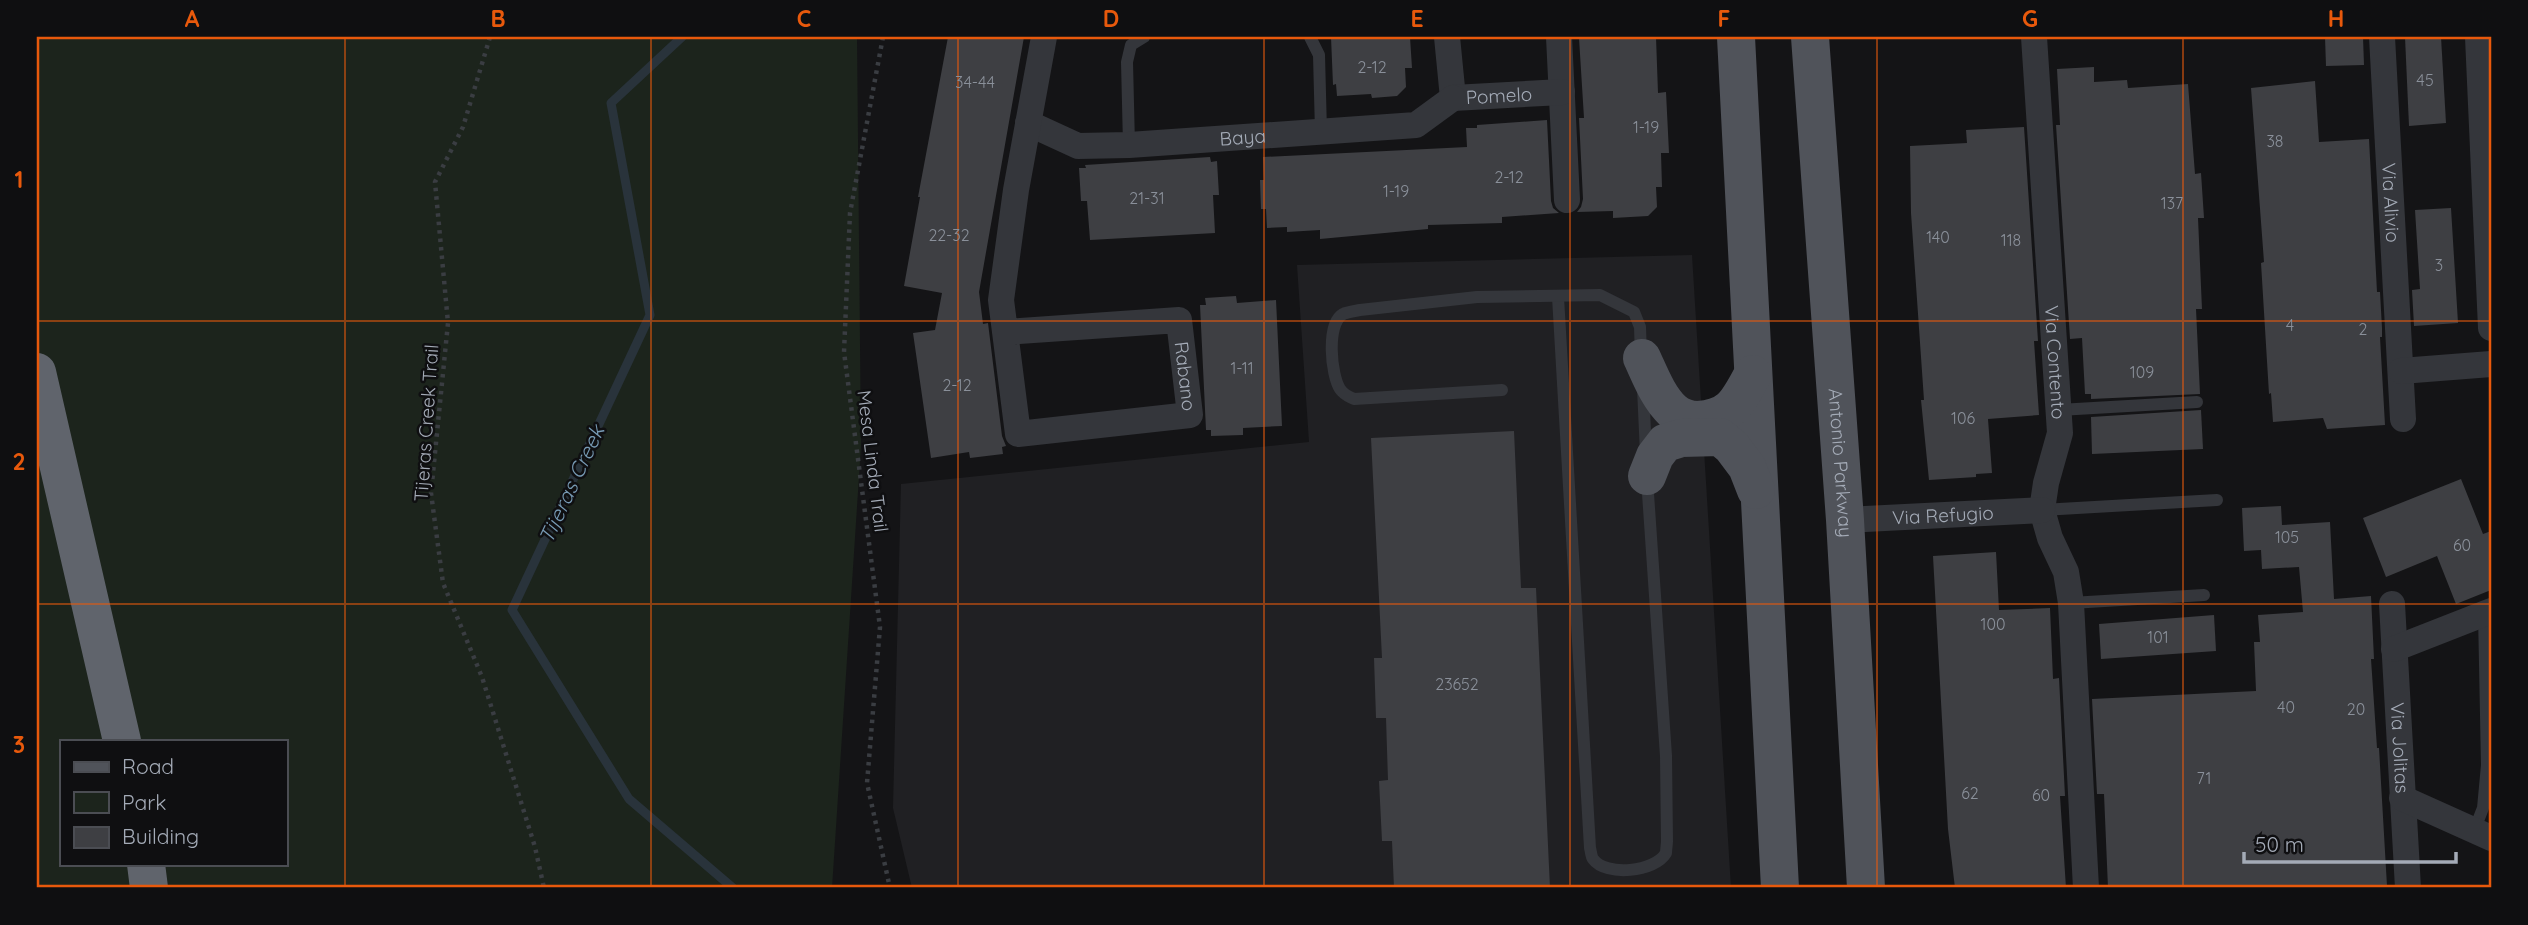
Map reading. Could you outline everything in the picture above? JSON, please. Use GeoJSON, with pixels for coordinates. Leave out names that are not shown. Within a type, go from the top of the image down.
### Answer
{"type":"FeatureCollection","features":[{"type":"Feature","properties":{"kind":"highway"},"geometry":{"type":"LineString","coordinates":[[37,372],[122,740]]}},
{"type":"Feature","properties":{"kind":"highway"},"geometry":{"type":"LineString","coordinates":[[146,866],[149,888]]}},
{"type":"Feature","properties":{"kind":"main road"},"geometry":{"type":"LineString","coordinates":[[1736,37],[1780,888]]}},
{"type":"Feature","properties":{"kind":"main road","name":"Antonio Parkway"},"geometry":{"type":"LineString","coordinates":[[1810,37],[1845,520],[1867,888]]}},
{"type":"Feature","properties":{"kind":"main road"},"geometry":{"type":"LineString","coordinates":[[1642,358],[1660,395],[1673,411],[1688,420],[1714,419],[1725,415],[1739,399],[1753,374]]}},
{"type":"Feature","properties":{"kind":"main road"},"geometry":{"type":"LineString","coordinates":[[1647,476],[1655,456],[1665,443],[1681,438],[1720,437],[1732,447],[1747,467],[1760,502]]}},
{"type":"Feature","properties":{"kind":"street","name":"Rabano"},"geometry":{"type":"LineString","coordinates":[[1005,332],[1179,320],[1189,415],[1018,434],[1005,332],[1001,300],[1016,190],[1044,37]]}},
{"type":"Feature","properties":{"kind":"street","name":"Pomelo"},"geometry":{"type":"LineString","coordinates":[[1447,37],[1453,97],[1562,92]]}},
{"type":"Feature","properties":{"kind":"street"},"geometry":{"type":"LineString","coordinates":[[1559,37],[1567,200]]}},
{"type":"Feature","properties":{"kind":"street","name":"Via Contento"},"geometry":{"type":"LineString","coordinates":[[2034,37],[2060,433],[2042,510],[2050,538],[2066,572],[2071,603],[2086,888]]}},
{"type":"Feature","properties":{"kind":"street","name":"Via Alivio"},"geometry":{"type":"LineString","coordinates":[[2382,37],[2403,419]]}},
{"type":"Feature","properties":{"kind":"street"},"geometry":{"type":"LineString","coordinates":[[2483,49],[2491,328]]}},
{"type":"Feature","properties":{"kind":"street","name":"Baya"},"geometry":{"type":"LineString","coordinates":[[1028,122],[1078,146],[1129,145],[1416,125],[1453,97]]}},
{"type":"Feature","properties":{"kind":"street"},"geometry":{"type":"LineString","coordinates":[[2401,371],[2491,364]]}},
{"type":"Feature","properties":{"kind":"street","name":"Via Refugio"},"geometry":{"type":"LineString","coordinates":[[1845,520],[2042,510]]}},
{"type":"Feature","properties":{"kind":"street","name":"Via Jolitas"},"geometry":{"type":"LineString","coordinates":[[2392,604],[2408,888]]}},
{"type":"Feature","properties":{"kind":"street"},"geometry":{"type":"LineString","coordinates":[[2394,649],[2488,613]]}},
{"type":"Feature","properties":{"kind":"street"},"geometry":{"type":"LineString","coordinates":[[2402,798],[2483,834]]}},
{"type":"Feature","properties":{"kind":"lane"},"geometry":{"type":"LineString","coordinates":[[1129,145],[1128,62],[1131,45],[1144,37]]}},
{"type":"Feature","properties":{"kind":"lane"},"geometry":{"type":"LineString","coordinates":[[1310,37],[1319,55],[1321,132]]}},
{"type":"Feature","properties":{"kind":"lane"},"geometry":{"type":"LineString","coordinates":[[1502,390],[1354,399],[1344,394],[1338,386],[1332,355],[1333,326],[1343,314],[1360,310],[1477,297],[1600,295],[1634,312],[1640,327],[1642,358],[1647,476],[1666,756],[1667,841],[1666,852],[1655,863],[1637,870],[1604,867],[1594,860],[1590,848],[1558,297]]}},
{"type":"Feature","properties":{"kind":"lane"},"geometry":{"type":"LineString","coordinates":[[2059,410],[2197,402]]}},
{"type":"Feature","properties":{"kind":"lane"},"geometry":{"type":"LineString","coordinates":[[2042,510],[2217,500]]}},
{"type":"Feature","properties":{"kind":"lane"},"geometry":{"type":"LineString","coordinates":[[2071,603],[2204,595]]}},
{"type":"Feature","properties":{"kind":"lane"},"geometry":{"type":"LineString","coordinates":[[2483,834],[2487,765],[2488,613]]}},
{"type":"Feature","properties":{"kind":"path","name":"Tijeras Creek Trail"},"geometry":{"type":"LineString","coordinates":[[489,37],[463,127],[435,182],[448,323],[431,493],[443,583],[482,677],[535,847],[544,888]]}},
{"type":"Feature","properties":{"kind":"path","name":"Mesa Linda Trail"},"geometry":{"type":"LineString","coordinates":[[883,37],[850,213],[844,352],[880,627],[867,783],[890,888]]}},
{"type":"Feature","properties":{"kind":"shaded area"},"geometry":{"type":"Polygon","coordinates":[[[1692,255],[1731,888],[912,888],[893,808],[901,484],[1309,442],[1297,265],[1692,255]]]}},
{"type":"Feature","properties":{"kind":"green space"},"geometry":{"type":"Polygon","coordinates":[[[37,37],[857,37],[861,446],[832,888],[37,888],[37,37]]]}},
{"type":"Feature","properties":{"kind":"building"},"geometry":{"type":"Polygon","coordinates":[[[948,37],[1024,37],[979,292],[983,324],[988,323],[1002,436],[1006,446],[1002,447],[1003,454],[970,458],[969,452],[931,458],[913,333],[935,330],[942,293],[904,286],[948,37]]]}},
{"type":"Feature","properties":{"kind":"building"},"geometry":{"type":"Polygon","coordinates":[[[1331,37],[1410,37],[1412,68],[1405,68],[1406,87],[1397,96],[1337,96],[1336,84],[1333,85],[1331,37]]]}},
{"type":"Feature","properties":{"kind":"building"},"geometry":{"type":"Polygon","coordinates":[[[1656,37],[1658,93],[1666,92],[1669,153],[1661,153],[1662,187],[1656,187],[1657,207],[1648,216],[1613,218],[1613,211],[1577,212],[1583,199],[1579,118],[1584,118],[1579,38],[1656,37]]]}},
{"type":"Feature","properties":{"kind":"building"},"geometry":{"type":"Polygon","coordinates":[[[2325,37],[2363,37],[2364,65],[2326,66],[2325,37]]]}},
{"type":"Feature","properties":{"kind":"building"},"geometry":{"type":"Polygon","coordinates":[[[2405,37],[2441,37],[2446,123],[2409,126],[2405,37]]]}},
{"type":"Feature","properties":{"kind":"building"},"geometry":{"type":"Polygon","coordinates":[[[2094,67],[2094,82],[2127,80],[2128,88],[2188,84],[2195,174],[2201,173],[2204,218],[2198,218],[2202,309],[2196,309],[2200,394],[2091,399],[2091,394],[2085,394],[2082,338],[2070,339],[2056,125],[2060,125],[2057,69],[2094,67]]]}},
{"type":"Feature","properties":{"kind":"building"},"geometry":{"type":"Polygon","coordinates":[[[2315,81],[2319,142],[2369,139],[2377,292],[2380,292],[2385,425],[2327,429],[2323,418],[2273,422],[2271,393],[2269,394],[2261,263],[2264,262],[2251,88],[2315,81]]]}},
{"type":"Feature","properties":{"kind":"building"},"geometry":{"type":"Polygon","coordinates":[[[1547,120],[1551,201],[1553,208],[1559,213],[1502,217],[1502,223],[1428,225],[1428,229],[1320,239],[1320,230],[1287,232],[1287,227],[1267,228],[1266,209],[1261,209],[1260,180],[1264,180],[1263,157],[1467,147],[1466,128],[1547,120]]]}},
{"type":"Feature","properties":{"kind":"building"},"geometry":{"type":"Polygon","coordinates":[[[2024,127],[2038,341],[2034,341],[2039,415],[1988,419],[1992,473],[1976,474],[1976,477],[1929,480],[1921,400],[1924,400],[1911,213],[1910,146],[1967,143],[1966,130],[2024,127]]]}},
{"type":"Feature","properties":{"kind":"building"},"geometry":{"type":"Polygon","coordinates":[[[1210,157],[1211,162],[1217,161],[1219,195],[1213,195],[1215,233],[1090,240],[1087,201],[1081,201],[1079,168],[1086,168],[1085,165],[1210,157]]]}},
{"type":"Feature","properties":{"kind":"building"},"geometry":{"type":"Polygon","coordinates":[[[2451,208],[2458,323],[2414,326],[2412,290],[2420,289],[2415,210],[2451,208]]]}},
{"type":"Feature","properties":{"kind":"building"},"geometry":{"type":"Polygon","coordinates":[[[1236,296],[1237,303],[1276,300],[1282,426],[1243,428],[1243,435],[1211,436],[1211,430],[1206,430],[1200,305],[1206,305],[1205,298],[1236,296]]]}},
{"type":"Feature","properties":{"kind":"building"},"geometry":{"type":"Polygon","coordinates":[[[2201,410],[2203,449],[2092,454],[2091,417],[2201,410]]]}},
{"type":"Feature","properties":{"kind":"building"},"geometry":{"type":"Polygon","coordinates":[[[1514,431],[1521,588],[1536,588],[1550,888],[1394,888],[1392,841],[1382,841],[1379,781],[1388,780],[1386,718],[1376,718],[1374,658],[1382,658],[1371,438],[1514,431]]]}},
{"type":"Feature","properties":{"kind":"building"},"geometry":{"type":"Polygon","coordinates":[[[2461,479],[2483,534],[2491,531],[2491,590],[2456,604],[2437,556],[2386,577],[2363,518],[2461,479]]]}},
{"type":"Feature","properties":{"kind":"building"},"geometry":{"type":"Polygon","coordinates":[[[2281,506],[2282,525],[2330,522],[2334,599],[2371,596],[2374,659],[2371,659],[2387,886],[2108,888],[2104,794],[2097,794],[2092,699],[2256,691],[2254,642],[2260,642],[2258,615],[2303,612],[2299,567],[2262,569],[2261,550],[2244,551],[2242,508],[2281,506]]]}},
{"type":"Feature","properties":{"kind":"building"},"geometry":{"type":"Polygon","coordinates":[[[1996,552],[1999,610],[2050,608],[2053,679],[2059,678],[2065,796],[2060,796],[2066,888],[1955,888],[1948,829],[1933,556],[1996,552]]]}},
{"type":"Feature","properties":{"kind":"building"},"geometry":{"type":"Polygon","coordinates":[[[2214,615],[2216,651],[2101,659],[2099,624],[2214,615]]]}},
{"type":"Feature","properties":{"kind":"waterway","name":"Tijeras Creek"},"geometry":{"type":"LineString","coordinates":[[682,37],[611,103],[650,315],[512,610],[629,799],[733,888]]}}]}
